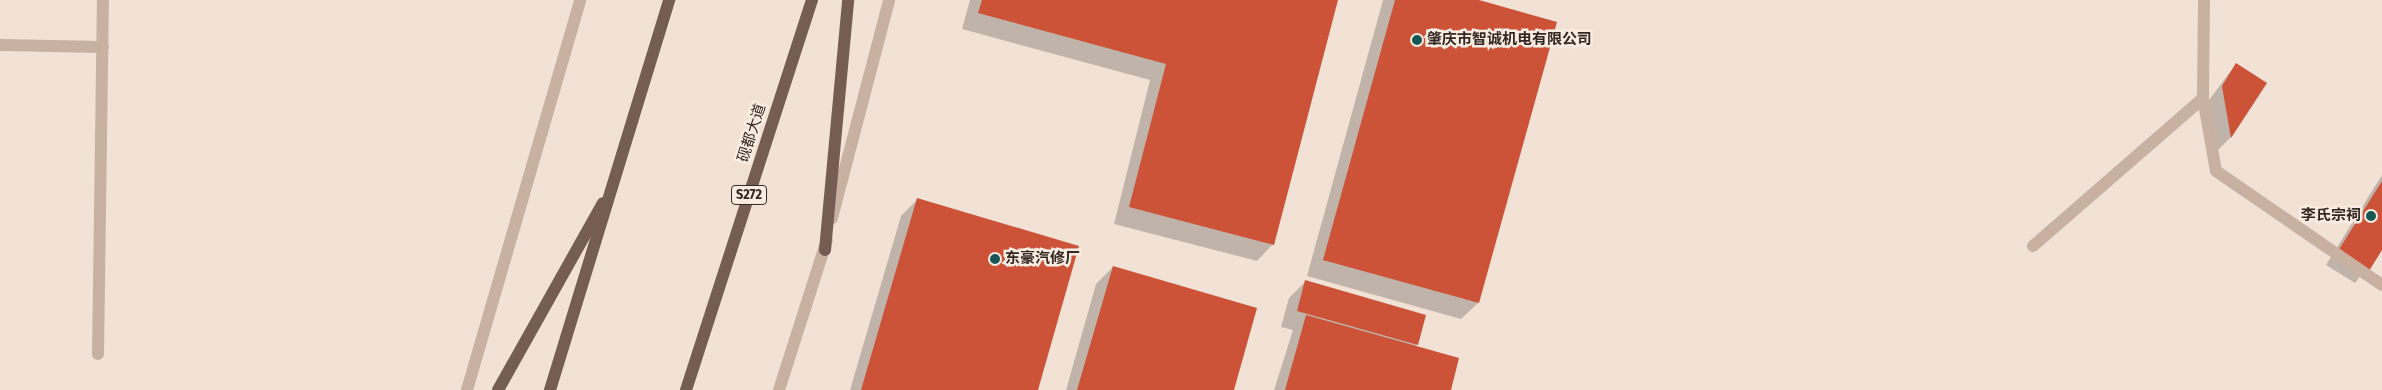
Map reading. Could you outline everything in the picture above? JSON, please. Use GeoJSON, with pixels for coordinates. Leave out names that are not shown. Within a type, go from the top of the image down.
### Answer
{"type":"FeatureCollection","features":[{"type":"Feature","properties":{"kind":"main road"},"geometry":{"type":"LineString","coordinates":[[550,390],[617,178],[668,0]]}},
{"type":"Feature","properties":{"kind":"main road","name":"砚都大道"},"geometry":{"type":"LineString","coordinates":[[686,390],[812,0]]}},
{"type":"Feature","properties":{"kind":"main road"},"geometry":{"type":"LineString","coordinates":[[825,250],[848,0]]}},
{"type":"Feature","properties":{"kind":"main road"},"geometry":{"type":"LineString","coordinates":[[498,390],[617,178]]}},
{"type":"Feature","properties":{"kind":"street"},"geometry":{"type":"LineString","coordinates":[[98,354],[103,0]]}},
{"type":"Feature","properties":{"kind":"street"},"geometry":{"type":"LineString","coordinates":[[467,390],[580,0]]}},
{"type":"Feature","properties":{"kind":"street"},"geometry":{"type":"LineString","coordinates":[[779,390],[825,250],[847,152],[889,0]]}},
{"type":"Feature","properties":{"kind":"street"},"geometry":{"type":"LineString","coordinates":[[2204,0],[2203,98],[2216,171],[2382,285]]}},
{"type":"Feature","properties":{"kind":"street"},"geometry":{"type":"LineString","coordinates":[[0,45],[103,47]]}},
{"type":"Feature","properties":{"kind":"street"},"geometry":{"type":"LineString","coordinates":[[2032,246],[2203,98]]}},
{"type":"Feature","properties":{"kind":"building"},"geometry":{"type":"Polygon","coordinates":[[[982,0],[1338,0],[1274,245],[1129,207],[1166,64],[978,13],[982,0]]]}},
{"type":"Feature","properties":{"kind":"building"},"geometry":{"type":"Polygon","coordinates":[[[1395,0],[1479,0],[1557,22],[1479,303],[1323,260],[1395,0]]]}},
{"type":"Feature","properties":{"kind":"building"},"geometry":{"type":"Polygon","coordinates":[[[2236,63],[2267,83],[2231,138],[2222,86],[2236,63]]]}},
{"type":"Feature","properties":{"kind":"building","name":"李氏宗祠"},"geometry":{"type":"Polygon","coordinates":[[[2382,181],[2382,250],[2369,271],[2338,251],[2382,181]]]}},
{"type":"Feature","properties":{"kind":"building"},"geometry":{"type":"Polygon","coordinates":[[[917,198],[1079,246],[1038,390],[861,390],[917,198]]]}},
{"type":"Feature","properties":{"kind":"building"},"geometry":{"type":"Polygon","coordinates":[[[1113,266],[1257,308],[1234,390],[1077,390],[1113,266]]]}},
{"type":"Feature","properties":{"kind":"building"},"geometry":{"type":"Polygon","coordinates":[[[1305,280],[1426,315],[1418,345],[1297,311],[1305,280]]]}},
{"type":"Feature","properties":{"kind":"building"},"geometry":{"type":"Polygon","coordinates":[[[1306,315],[1459,358],[1451,390],[1285,390],[1306,315]]]}},
{"type":"Feature","properties":{"kind":"place","name":"肇庆市智诚机电有限公司"},"geometry":{"type":"Point","coordinates":[1417,40]}},
{"type":"Feature","properties":{"kind":"place","name":"李氏宗祠"},"geometry":{"type":"Point","coordinates":[2371,216]}},
{"type":"Feature","properties":{"kind":"place","name":"东豪汽修厂"},"geometry":{"type":"Point","coordinates":[995,259]}}]}
